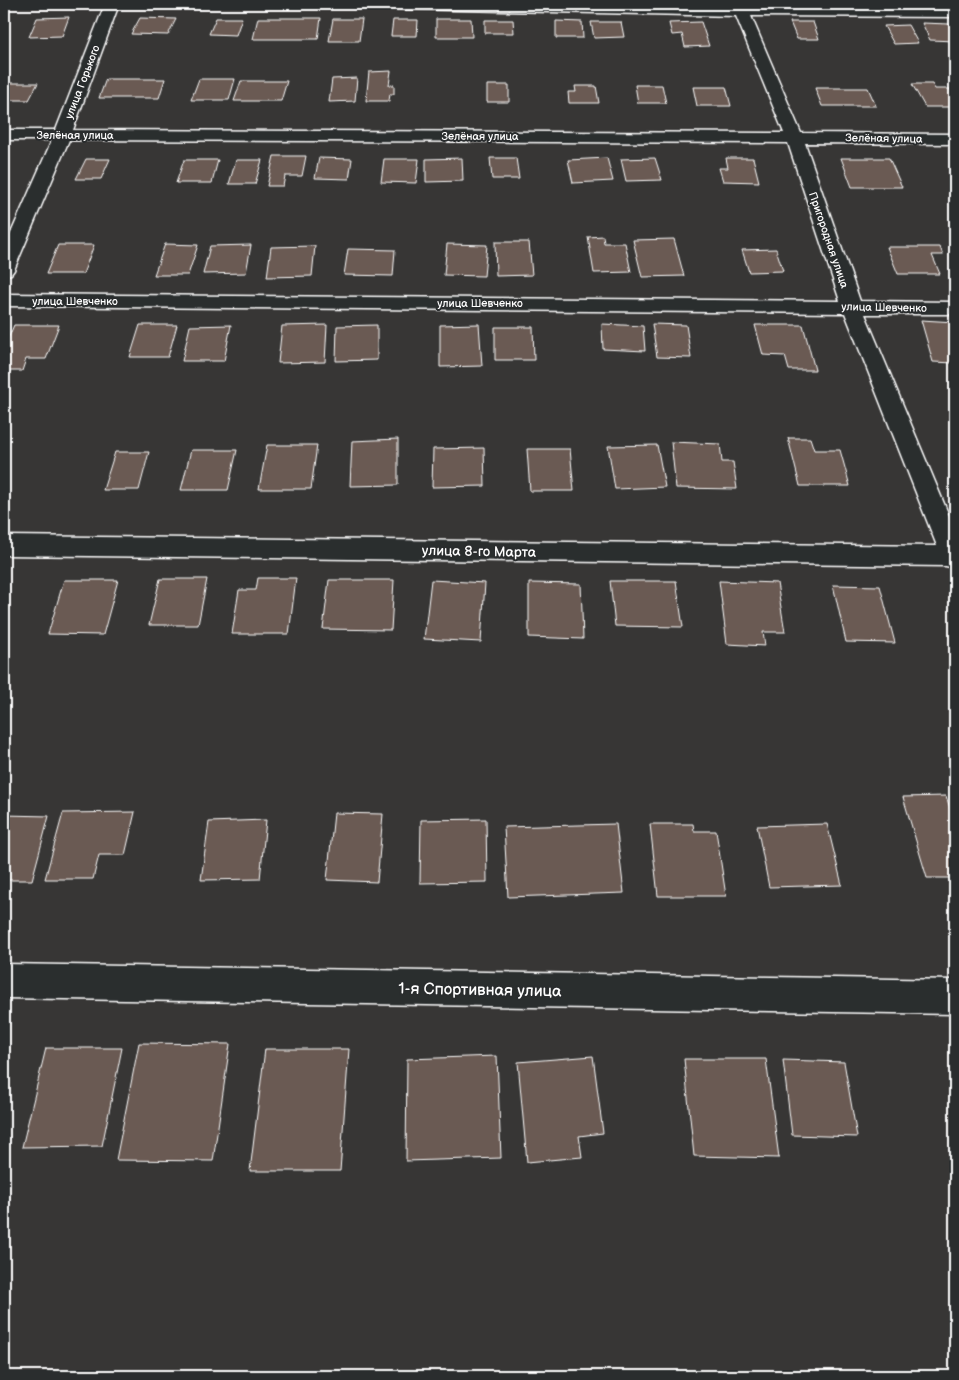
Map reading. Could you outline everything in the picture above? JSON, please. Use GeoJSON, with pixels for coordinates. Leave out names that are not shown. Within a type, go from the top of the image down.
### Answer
{"type":"FeatureCollection","features":[{"type":"Feature","properties":{"kind":"street","name":"улица Горького"},"geometry":{"type":"LineString","coordinates":[[4,270],[63,135],[112,4]]}},
{"type":"Feature","properties":{"kind":"street"},"geometry":{"type":"LineString","coordinates":[[361,4],[740,8],[955,13]]}},
{"type":"Feature","properties":{"kind":"street","name":"Пригородная улица"},"geometry":{"type":"LineString","coordinates":[[740,8],[794,136],[852,306],[955,557]]}},
{"type":"Feature","properties":{"kind":"street","name":"Зелёная улица"},"geometry":{"type":"LineString","coordinates":[[4,135],[955,138]]}},
{"type":"Feature","properties":{"kind":"street","name":"улица Шевченко"},"geometry":{"type":"LineString","coordinates":[[4,300],[955,308]]}},
{"type":"Feature","properties":{"kind":"street","name":"улица 8-го Марта"},"geometry":{"type":"LineString","coordinates":[[4,546],[955,557]]}},
{"type":"Feature","properties":{"kind":"street","name":"1-я Спортивная улица"},"geometry":{"type":"LineString","coordinates":[[4,981],[955,997]]}},
{"type":"Feature","properties":{"kind":"building"},"geometry":{"type":"Polygon","coordinates":[[[69,17],[62,36],[29,37],[37,18],[69,17]]]}},
{"type":"Feature","properties":{"kind":"building"},"geometry":{"type":"Polygon","coordinates":[[[140,18],[176,19],[168,35],[131,34],[140,18]]]}},
{"type":"Feature","properties":{"kind":"building"},"geometry":{"type":"Polygon","coordinates":[[[216,18],[242,18],[236,35],[209,34],[216,18]]]}},
{"type":"Feature","properties":{"kind":"building"},"geometry":{"type":"Polygon","coordinates":[[[258,18],[321,18],[318,39],[253,39],[258,18]]]}},
{"type":"Feature","properties":{"kind":"building"},"geometry":{"type":"Polygon","coordinates":[[[333,19],[362,19],[359,41],[329,41],[333,19]]]}},
{"type":"Feature","properties":{"kind":"building"},"geometry":{"type":"Polygon","coordinates":[[[436,19],[471,19],[472,37],[436,37],[436,19]]]}},
{"type":"Feature","properties":{"kind":"building"},"geometry":{"type":"Polygon","coordinates":[[[393,20],[418,20],[417,36],[391,36],[393,20]]]}},
{"type":"Feature","properties":{"kind":"building"},"geometry":{"type":"Polygon","coordinates":[[[485,20],[513,20],[514,33],[485,33],[485,20]]]}},
{"type":"Feature","properties":{"kind":"building"},"geometry":{"type":"Polygon","coordinates":[[[556,21],[582,22],[583,38],[556,38],[556,21]]]}},
{"type":"Feature","properties":{"kind":"building"},"geometry":{"type":"Polygon","coordinates":[[[591,22],[621,22],[624,37],[594,38],[591,22]]]}},
{"type":"Feature","properties":{"kind":"building"},"geometry":{"type":"Polygon","coordinates":[[[701,22],[709,46],[685,47],[682,34],[672,35],[669,23],[701,22]]]}},
{"type":"Feature","properties":{"kind":"building"},"geometry":{"type":"Polygon","coordinates":[[[790,22],[813,22],[819,39],[797,39],[790,22]]]}},
{"type":"Feature","properties":{"kind":"building"},"geometry":{"type":"Polygon","coordinates":[[[922,23],[949,24],[955,41],[930,40],[922,23]]]}},
{"type":"Feature","properties":{"kind":"building"},"geometry":{"type":"Polygon","coordinates":[[[908,25],[918,43],[894,44],[884,26],[908,25]]]}},
{"type":"Feature","properties":{"kind":"building"},"geometry":{"type":"Polygon","coordinates":[[[391,71],[389,85],[394,85],[394,94],[390,94],[389,101],[366,101],[369,72],[391,71]]]}},
{"type":"Feature","properties":{"kind":"building"},"geometry":{"type":"Polygon","coordinates":[[[357,78],[355,101],[329,102],[332,79],[357,78]]]}},
{"type":"Feature","properties":{"kind":"building"},"geometry":{"type":"Polygon","coordinates":[[[106,79],[165,79],[159,98],[99,98],[106,79]]]}},
{"type":"Feature","properties":{"kind":"building"},"geometry":{"type":"Polygon","coordinates":[[[199,79],[235,79],[229,100],[191,100],[199,79]]]}},
{"type":"Feature","properties":{"kind":"building"},"geometry":{"type":"Polygon","coordinates":[[[241,81],[287,81],[281,101],[234,101],[241,81]]]}},
{"type":"Feature","properties":{"kind":"building"},"geometry":{"type":"Polygon","coordinates":[[[4,83],[38,83],[29,100],[4,100],[4,83]]]}},
{"type":"Feature","properties":{"kind":"building"},"geometry":{"type":"Polygon","coordinates":[[[912,84],[932,84],[935,89],[950,89],[955,98],[955,107],[925,107],[912,84]]]}},
{"type":"Feature","properties":{"kind":"building"},"geometry":{"type":"Polygon","coordinates":[[[487,85],[509,85],[509,102],[487,102],[487,85]]]}},
{"type":"Feature","properties":{"kind":"building"},"geometry":{"type":"Polygon","coordinates":[[[635,85],[662,85],[666,103],[638,103],[635,85]]]}},
{"type":"Feature","properties":{"kind":"building"},"geometry":{"type":"Polygon","coordinates":[[[575,86],[596,86],[599,103],[569,103],[568,92],[576,92],[575,86]]]}},
{"type":"Feature","properties":{"kind":"building"},"geometry":{"type":"Polygon","coordinates":[[[693,87],[726,87],[731,106],[697,106],[693,87]]]}},
{"type":"Feature","properties":{"kind":"building"},"geometry":{"type":"Polygon","coordinates":[[[815,88],[868,88],[876,106],[822,106],[815,88]]]}},
{"type":"Feature","properties":{"kind":"building"},"geometry":{"type":"Polygon","coordinates":[[[274,156],[306,156],[302,176],[285,176],[283,186],[267,186],[274,156]]]}},
{"type":"Feature","properties":{"kind":"building"},"geometry":{"type":"Polygon","coordinates":[[[319,158],[352,159],[349,179],[315,178],[319,158]]]}},
{"type":"Feature","properties":{"kind":"building"},"geometry":{"type":"Polygon","coordinates":[[[462,158],[463,181],[426,182],[426,159],[462,158]]]}},
{"type":"Feature","properties":{"kind":"building"},"geometry":{"type":"Polygon","coordinates":[[[490,158],[516,158],[519,179],[492,179],[490,158]]]}},
{"type":"Feature","properties":{"kind":"building"},"geometry":{"type":"Polygon","coordinates":[[[607,158],[613,181],[573,183],[568,160],[607,158]]]}},
{"type":"Feature","properties":{"kind":"building"},"geometry":{"type":"Polygon","coordinates":[[[655,158],[662,180],[626,181],[621,159],[655,158]]]}},
{"type":"Feature","properties":{"kind":"building"},"geometry":{"type":"Polygon","coordinates":[[[726,158],[753,158],[759,182],[723,181],[719,168],[728,168],[726,158]]]}},
{"type":"Feature","properties":{"kind":"building"},"geometry":{"type":"Polygon","coordinates":[[[841,158],[889,158],[902,187],[852,187],[841,158]]]}},
{"type":"Feature","properties":{"kind":"building"},"geometry":{"type":"Polygon","coordinates":[[[86,159],[110,159],[101,179],[76,179],[86,159]]]}},
{"type":"Feature","properties":{"kind":"building"},"geometry":{"type":"Polygon","coordinates":[[[384,159],[419,159],[416,183],[381,182],[384,159]]]}},
{"type":"Feature","properties":{"kind":"building"},"geometry":{"type":"Polygon","coordinates":[[[184,160],[218,160],[212,183],[176,183],[184,160]]]}},
{"type":"Feature","properties":{"kind":"building"},"geometry":{"type":"Polygon","coordinates":[[[236,160],[262,160],[255,184],[229,184],[236,160]]]}},
{"type":"Feature","properties":{"kind":"building"},"geometry":{"type":"Polygon","coordinates":[[[603,236],[604,243],[625,243],[631,272],[594,273],[588,237],[603,236]]]}},
{"type":"Feature","properties":{"kind":"building"},"geometry":{"type":"Polygon","coordinates":[[[674,239],[684,276],[642,277],[633,240],[674,239]]]}},
{"type":"Feature","properties":{"kind":"building"},"geometry":{"type":"Polygon","coordinates":[[[495,242],[529,242],[532,275],[496,276],[495,242]]]}},
{"type":"Feature","properties":{"kind":"building"},"geometry":{"type":"Polygon","coordinates":[[[165,244],[198,245],[188,275],[154,275],[165,244]]]}},
{"type":"Feature","properties":{"kind":"building"},"geometry":{"type":"Polygon","coordinates":[[[447,244],[487,245],[484,276],[444,275],[447,244]]]}},
{"type":"Feature","properties":{"kind":"building"},"geometry":{"type":"Polygon","coordinates":[[[58,245],[94,245],[83,274],[46,274],[58,245]]]}},
{"type":"Feature","properties":{"kind":"building"},"geometry":{"type":"Polygon","coordinates":[[[251,245],[246,273],[203,274],[210,246],[251,245]]]}},
{"type":"Feature","properties":{"kind":"building"},"geometry":{"type":"Polygon","coordinates":[[[315,246],[312,276],[267,277],[271,247],[315,246]]]}},
{"type":"Feature","properties":{"kind":"building"},"geometry":{"type":"Polygon","coordinates":[[[887,247],[940,247],[943,255],[932,255],[940,274],[898,274],[887,247]]]}},
{"type":"Feature","properties":{"kind":"building"},"geometry":{"type":"Polygon","coordinates":[[[348,249],[395,250],[393,276],[344,275],[348,249]]]}},
{"type":"Feature","properties":{"kind":"building"},"geometry":{"type":"Polygon","coordinates":[[[776,249],[783,271],[749,272],[742,250],[776,249]]]}},
{"type":"Feature","properties":{"kind":"building"},"geometry":{"type":"Polygon","coordinates":[[[921,320],[955,322],[955,363],[933,362],[921,320]]]}},
{"type":"Feature","properties":{"kind":"building"},"geometry":{"type":"Polygon","coordinates":[[[479,324],[482,366],[440,367],[440,325],[479,324]]]}},
{"type":"Feature","properties":{"kind":"building"},"geometry":{"type":"Polygon","coordinates":[[[602,324],[643,326],[645,351],[603,349],[602,324]]]}},
{"type":"Feature","properties":{"kind":"building"},"geometry":{"type":"Polygon","coordinates":[[[652,324],[686,325],[691,358],[657,357],[652,324]]]}},
{"type":"Feature","properties":{"kind":"building"},"geometry":{"type":"Polygon","coordinates":[[[14,325],[59,325],[46,359],[26,359],[22,371],[4,371],[4,348],[14,325]]]}},
{"type":"Feature","properties":{"kind":"building"},"geometry":{"type":"Polygon","coordinates":[[[140,325],[177,325],[168,357],[130,357],[140,325]]]}},
{"type":"Feature","properties":{"kind":"building"},"geometry":{"type":"Polygon","coordinates":[[[231,325],[224,361],[182,361],[190,326],[231,325]]]}},
{"type":"Feature","properties":{"kind":"building"},"geometry":{"type":"Polygon","coordinates":[[[327,325],[325,362],[278,363],[282,326],[327,325]]]}},
{"type":"Feature","properties":{"kind":"building"},"geometry":{"type":"Polygon","coordinates":[[[377,325],[377,360],[336,361],[337,326],[377,325]]]}},
{"type":"Feature","properties":{"kind":"building"},"geometry":{"type":"Polygon","coordinates":[[[755,325],[803,325],[815,370],[789,370],[785,356],[763,355],[755,325]]]}},
{"type":"Feature","properties":{"kind":"building"},"geometry":{"type":"Polygon","coordinates":[[[495,327],[533,327],[534,360],[495,360],[495,327]]]}},
{"type":"Feature","properties":{"kind":"building"},"geometry":{"type":"Polygon","coordinates":[[[788,438],[810,438],[814,450],[840,450],[850,486],[800,486],[788,438]]]}},
{"type":"Feature","properties":{"kind":"building"},"geometry":{"type":"Polygon","coordinates":[[[398,439],[398,485],[350,486],[352,441],[398,439]]]}},
{"type":"Feature","properties":{"kind":"building"},"geometry":{"type":"Polygon","coordinates":[[[671,442],[720,444],[722,462],[733,462],[737,489],[676,488],[671,442]]]}},
{"type":"Feature","properties":{"kind":"building"},"geometry":{"type":"Polygon","coordinates":[[[267,445],[317,445],[311,489],[259,489],[267,445]]]}},
{"type":"Feature","properties":{"kind":"building"},"geometry":{"type":"Polygon","coordinates":[[[657,445],[665,487],[615,489],[608,446],[657,445]]]}},
{"type":"Feature","properties":{"kind":"building"},"geometry":{"type":"Polygon","coordinates":[[[484,448],[485,486],[432,487],[433,449],[484,448]]]}},
{"type":"Feature","properties":{"kind":"building"},"geometry":{"type":"Polygon","coordinates":[[[527,449],[570,449],[574,491],[530,491],[527,449]]]}},
{"type":"Feature","properties":{"kind":"building"},"geometry":{"type":"Polygon","coordinates":[[[191,450],[237,450],[228,490],[181,490],[191,450]]]}},
{"type":"Feature","properties":{"kind":"building"},"geometry":{"type":"Polygon","coordinates":[[[115,452],[149,452],[139,490],[103,490],[115,452]]]}},
{"type":"Feature","properties":{"kind":"building"},"geometry":{"type":"Polygon","coordinates":[[[258,578],[296,578],[289,634],[232,634],[239,590],[256,590],[258,578]]]}},
{"type":"Feature","properties":{"kind":"building"},"geometry":{"type":"Polygon","coordinates":[[[160,579],[207,579],[198,625],[149,625],[160,579]]]}},
{"type":"Feature","properties":{"kind":"building"},"geometry":{"type":"Polygon","coordinates":[[[64,580],[118,580],[103,635],[48,634],[64,580]]]}},
{"type":"Feature","properties":{"kind":"building"},"geometry":{"type":"Polygon","coordinates":[[[329,580],[394,580],[391,630],[323,629],[329,580]]]}},
{"type":"Feature","properties":{"kind":"building"},"geometry":{"type":"Polygon","coordinates":[[[431,580],[485,583],[481,642],[424,639],[431,580]]]}},
{"type":"Feature","properties":{"kind":"building"},"geometry":{"type":"Polygon","coordinates":[[[610,581],[676,581],[683,627],[615,626],[610,581]]]}},
{"type":"Feature","properties":{"kind":"building"},"geometry":{"type":"Polygon","coordinates":[[[719,581],[777,583],[785,632],[763,632],[765,646],[727,644],[719,581]]]}},
{"type":"Feature","properties":{"kind":"building"},"geometry":{"type":"Polygon","coordinates":[[[529,583],[581,584],[583,639],[529,637],[529,583]]]}},
{"type":"Feature","properties":{"kind":"building"},"geometry":{"type":"Polygon","coordinates":[[[833,585],[880,586],[895,643],[846,642],[833,585]]]}},
{"type":"Feature","properties":{"kind":"building"},"geometry":{"type":"Polygon","coordinates":[[[946,796],[955,823],[955,878],[927,878],[903,797],[946,796]]]}},
{"type":"Feature","properties":{"kind":"building"},"geometry":{"type":"Polygon","coordinates":[[[135,812],[125,855],[99,855],[93,879],[45,879],[63,813],[135,812]]]}},
{"type":"Feature","properties":{"kind":"building"},"geometry":{"type":"Polygon","coordinates":[[[334,813],[383,814],[377,882],[327,880],[334,813]]]}},
{"type":"Feature","properties":{"kind":"building"},"geometry":{"type":"Polygon","coordinates":[[[4,815],[49,816],[32,880],[4,880],[4,815]]]}},
{"type":"Feature","properties":{"kind":"building"},"geometry":{"type":"Polygon","coordinates":[[[486,819],[487,882],[420,883],[421,820],[486,819]]]}},
{"type":"Feature","properties":{"kind":"building"},"geometry":{"type":"Polygon","coordinates":[[[266,820],[260,879],[201,880],[209,822],[266,820]]]}},
{"type":"Feature","properties":{"kind":"building"},"geometry":{"type":"Polygon","coordinates":[[[616,824],[624,893],[508,897],[504,827],[616,824]]]}},
{"type":"Feature","properties":{"kind":"building"},"geometry":{"type":"Polygon","coordinates":[[[650,824],[693,824],[694,831],[716,831],[726,896],[658,896],[650,824]]]}},
{"type":"Feature","properties":{"kind":"building"},"geometry":{"type":"Polygon","coordinates":[[[827,824],[842,885],[769,887],[757,826],[827,824]]]}},
{"type":"Feature","properties":{"kind":"building"},"geometry":{"type":"Polygon","coordinates":[[[139,1043],[230,1044],[213,1161],[116,1160],[139,1043]]]}},
{"type":"Feature","properties":{"kind":"building"},"geometry":{"type":"Polygon","coordinates":[[[46,1048],[122,1048],[102,1146],[22,1147],[46,1048]]]}},
{"type":"Feature","properties":{"kind":"building"},"geometry":{"type":"Polygon","coordinates":[[[265,1049],[349,1049],[340,1171],[250,1171],[265,1049]]]}},
{"type":"Feature","properties":{"kind":"building"},"geometry":{"type":"Polygon","coordinates":[[[497,1056],[501,1158],[406,1161],[407,1059],[497,1056]]]}},
{"type":"Feature","properties":{"kind":"building"},"geometry":{"type":"Polygon","coordinates":[[[593,1056],[603,1133],[579,1136],[582,1157],[527,1162],[518,1062],[593,1056]]]}},
{"type":"Feature","properties":{"kind":"building"},"geometry":{"type":"Polygon","coordinates":[[[684,1059],[766,1059],[779,1158],[694,1156],[684,1059]]]}},
{"type":"Feature","properties":{"kind":"building"},"geometry":{"type":"Polygon","coordinates":[[[783,1060],[844,1062],[857,1137],[792,1135],[783,1060]]]}}]}
